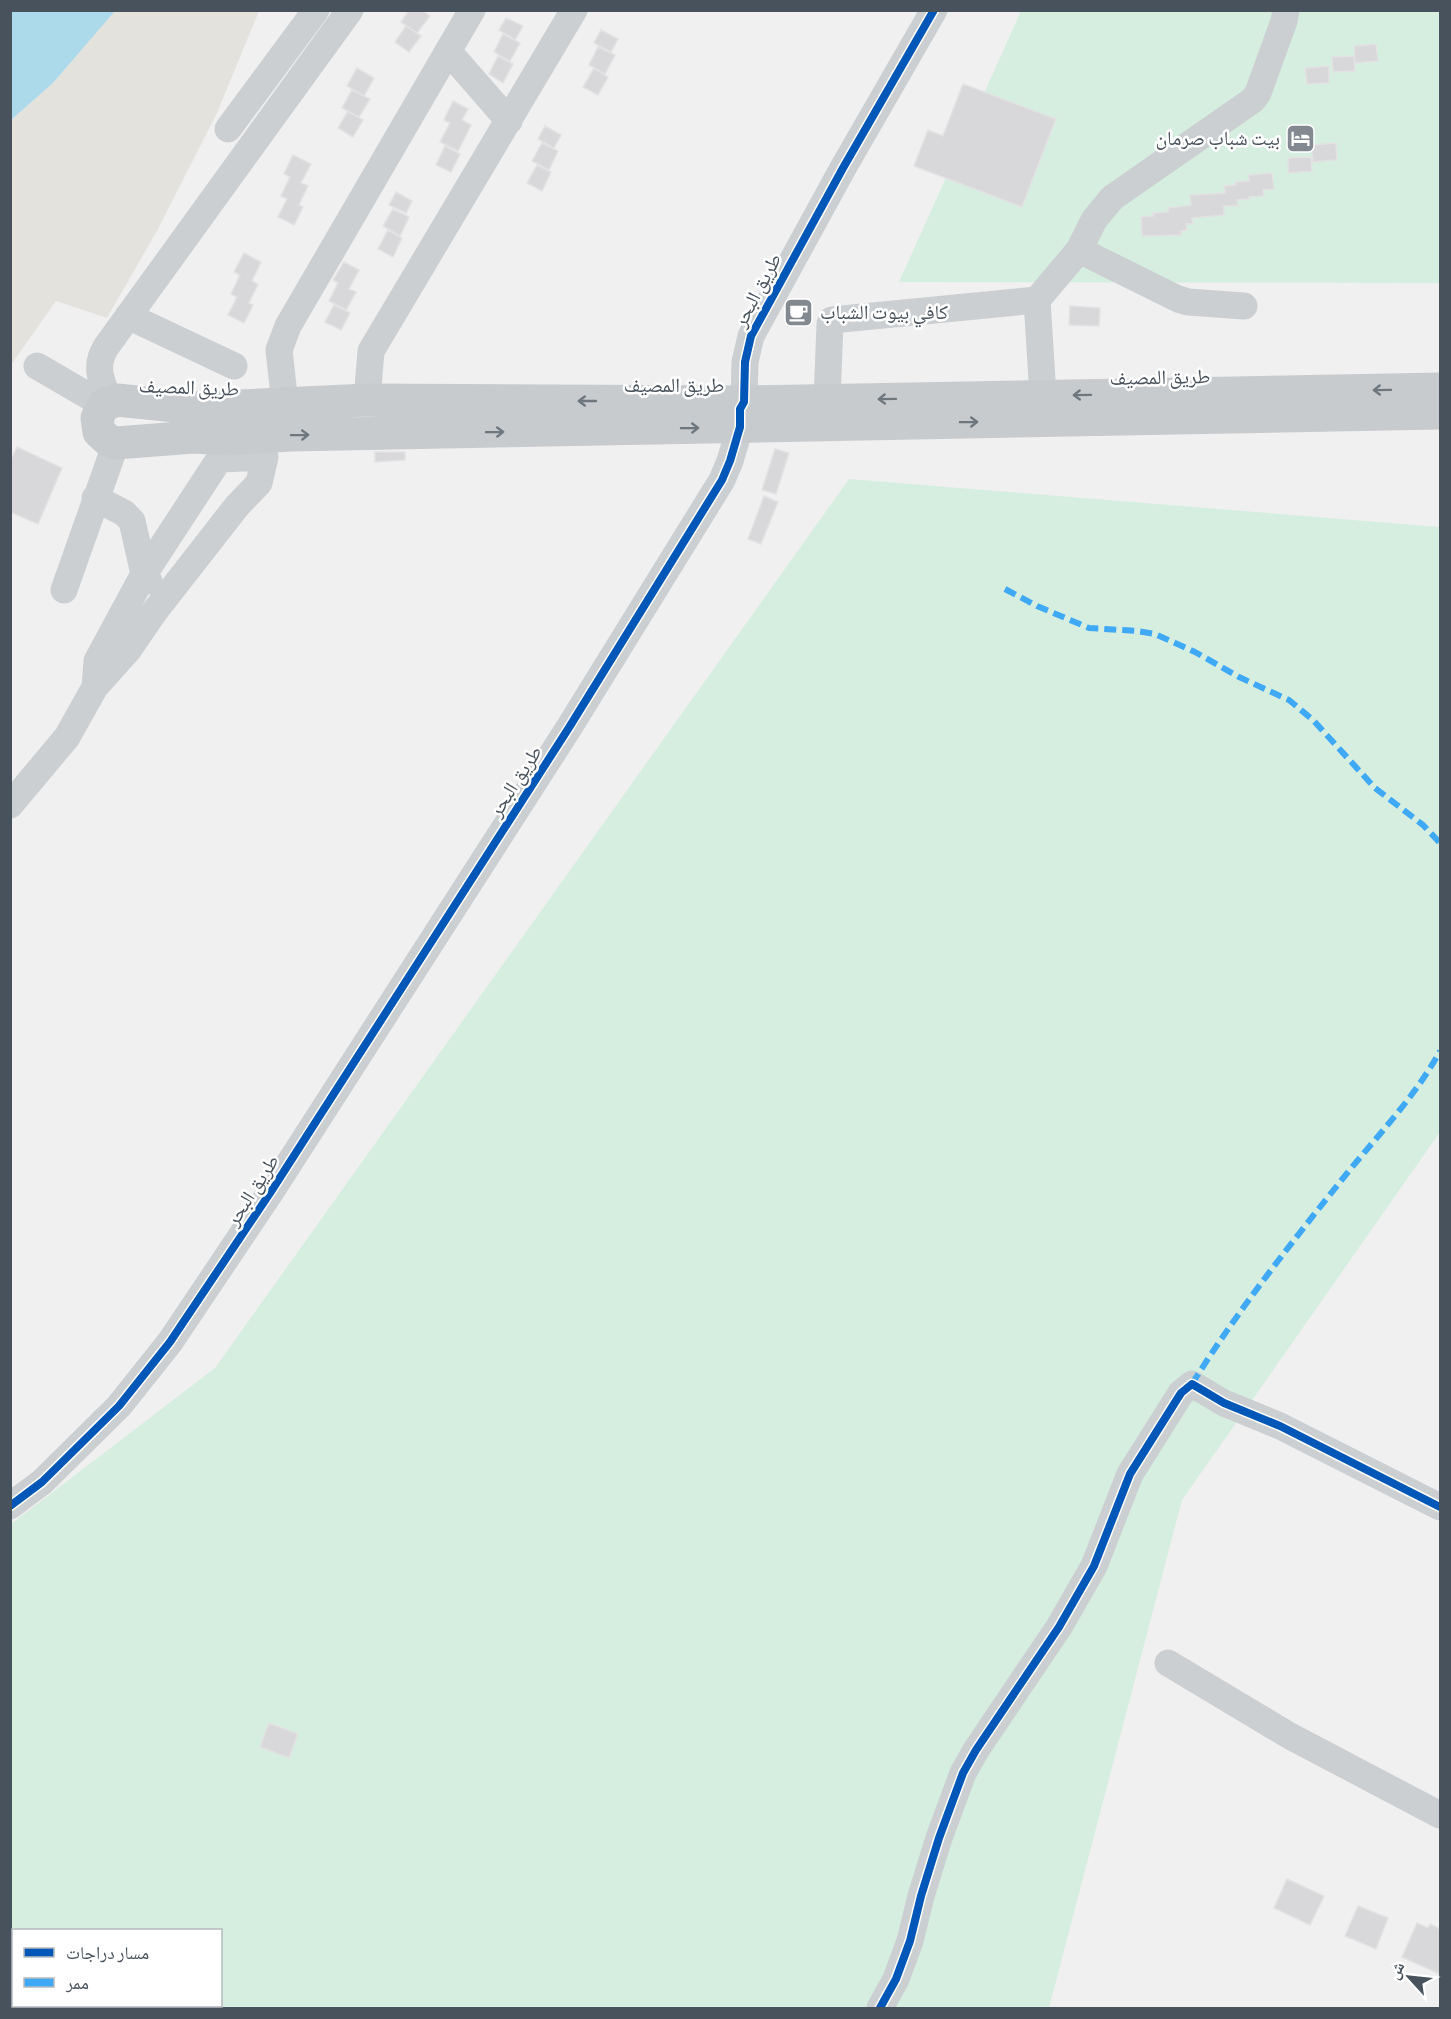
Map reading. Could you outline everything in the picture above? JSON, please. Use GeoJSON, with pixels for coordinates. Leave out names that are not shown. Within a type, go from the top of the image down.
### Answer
{"type":"FeatureCollection","features":[{"type":"Feature","properties":{"kind":"main road","name":"طريق المصيف"},"geometry":{"type":"LineString","coordinates":[[107,403],[117,400],[194,422],[227,440],[742,414],[827,400],[1440,389]]}},
{"type":"Feature","properties":{"kind":"main road","name":"طريق المصيف"},"geometry":{"type":"LineString","coordinates":[[116,443],[194,422],[229,407],[367,400],[742,414],[1440,414]]}},
{"type":"Feature","properties":{"kind":"main road"},"geometry":{"type":"LineString","coordinates":[[107,403],[97,418],[99,432],[109,441],[116,443]]}},
{"type":"Feature","properties":{"kind":"main road"},"geometry":{"type":"LineString","coordinates":[[227,440],[229,407]]}},
{"type":"Feature","properties":{"kind":"street"},"geometry":{"type":"LineString","coordinates":[[107,403],[100,378],[99,361],[106,347],[350,10]]}},
{"type":"Feature","properties":{"kind":"street"},"geometry":{"type":"LineString","coordinates":[[285,404],[279,350],[285,334],[471,10]]}},
{"type":"Feature","properties":{"kind":"street"},"geometry":{"type":"LineString","coordinates":[[367,400],[371,351],[574,10]]}},
{"type":"Feature","properties":{"kind":"street","name":"طريق البحر"},"geometry":{"type":"LineString","coordinates":[[10,1506],[42,1482],[119,1406],[170,1342],[272,1190],[570,726],[722,480],[730,461],[742,414],[747,348],[759,318],[934,10]]}},
{"type":"Feature","properties":{"kind":"street"},"geometry":{"type":"LineString","coordinates":[[1043,396],[1037,300],[1079,250],[1094,220],[1112,198],[1253,100],[1258,93],[1286,10]]}},
{"type":"Feature","properties":{"kind":"street"},"geometry":{"type":"LineString","coordinates":[[261,132],[233,122],[312,16],[330,37]]}},
{"type":"Feature","properties":{"kind":"street"},"geometry":{"type":"LineString","coordinates":[[448,51],[509,121]]}},
{"type":"Feature","properties":{"kind":"street"},"geometry":{"type":"LineString","coordinates":[[1079,250],[1178,299],[1188,302],[1244,306]]}},
{"type":"Feature","properties":{"kind":"street"},"geometry":{"type":"LineString","coordinates":[[827,400],[832,320],[1037,300]]}},
{"type":"Feature","properties":{"kind":"street"},"geometry":{"type":"LineString","coordinates":[[128,316],[234,366]]}},
{"type":"Feature","properties":{"kind":"street"},"geometry":{"type":"LineString","coordinates":[[38,366],[107,403]]}},
{"type":"Feature","properties":{"kind":"street"},"geometry":{"type":"LineString","coordinates":[[64,590],[116,443]]}},
{"type":"Feature","properties":{"kind":"street"},"geometry":{"type":"LineString","coordinates":[[10,805],[68,737],[95,687],[129,649],[237,506],[259,483],[265,457],[225,458],[218,461],[144,574],[97,662],[95,687]]}},
{"type":"Feature","properties":{"kind":"street"},"geometry":{"type":"LineString","coordinates":[[95,498],[124,513],[132,522],[144,574],[163,602]]}},
{"type":"Feature","properties":{"kind":"street"},"geometry":{"type":"LineString","coordinates":[[880,2008],[896,1979],[910,1941],[939,1838],[963,1773],[975,1750],[1065,1617],[1094,1566],[1130,1474],[1181,1393],[1192,1384],[1224,1403],[1280,1426],[1440,1507]]}},
{"type":"Feature","properties":{"kind":"street"},"geometry":{"type":"LineString","coordinates":[[1168,1664],[1290,1736],[1440,1815]]}},
{"type":"Feature","properties":{"kind":"green space"},"geometry":{"type":"Polygon","coordinates":[[[1021,11],[1440,11],[1440,283],[899,282],[1021,11]]]}},
{"type":"Feature","properties":{"kind":"green space"},"geometry":{"type":"Polygon","coordinates":[[[849,479],[1440,527],[1440,1132],[1182,1500],[1049,2008],[11,2008],[11,1524],[215,1368],[849,479]]]}},
{"type":"Feature","properties":{"kind":"sand"},"geometry":{"type":"Polygon","coordinates":[[[115,11],[259,11],[217,113],[158,229],[107,318],[56,301],[11,365],[11,120],[53,83],[115,11]]]}},
{"type":"Feature","properties":{"kind":"water"},"geometry":{"type":"Polygon","coordinates":[[[11,10],[115,11],[53,83],[11,120],[11,10]]]}},
{"type":"Feature","properties":{"kind":"building"},"geometry":{"type":"Polygon","coordinates":[[[409,10],[421,10],[430,16],[417,33],[401,22],[409,10]]]}},
{"type":"Feature","properties":{"kind":"building"},"geometry":{"type":"Polygon","coordinates":[[[506,18],[523,26],[515,40],[499,30],[506,18]]]}},
{"type":"Feature","properties":{"kind":"building"},"geometry":{"type":"Polygon","coordinates":[[[406,26],[421,36],[409,52],[395,42],[406,26]]]}},
{"type":"Feature","properties":{"kind":"building"},"geometry":{"type":"Polygon","coordinates":[[[601,30],[618,39],[611,52],[594,43],[601,30]]]}},
{"type":"Feature","properties":{"kind":"building"},"geometry":{"type":"Polygon","coordinates":[[[503,34],[520,43],[510,61],[494,52],[503,34]]]}},
{"type":"Feature","properties":{"kind":"building"},"geometry":{"type":"Polygon","coordinates":[[[1376,44],[1378,61],[1355,63],[1354,46],[1376,44]]]}},
{"type":"Feature","properties":{"kind":"building"},"geometry":{"type":"Polygon","coordinates":[[[598,47],[615,55],[605,74],[589,65],[598,47]]]}},
{"type":"Feature","properties":{"kind":"building"},"geometry":{"type":"Polygon","coordinates":[[[498,56],[513,64],[503,83],[489,74],[498,56]]]}},
{"type":"Feature","properties":{"kind":"building"},"geometry":{"type":"Polygon","coordinates":[[[1354,56],[1355,71],[1333,72],[1332,57],[1354,56]]]}},
{"type":"Feature","properties":{"kind":"building"},"geometry":{"type":"Polygon","coordinates":[[[1329,66],[1329,83],[1307,84],[1305,68],[1329,66]]]}},
{"type":"Feature","properties":{"kind":"building"},"geometry":{"type":"Polygon","coordinates":[[[357,68],[374,78],[364,96],[347,86],[357,68]]]}},
{"type":"Feature","properties":{"kind":"building"},"geometry":{"type":"Polygon","coordinates":[[[594,68],[608,77],[598,95],[583,87],[594,68]]]}},
{"type":"Feature","properties":{"kind":"building"},"geometry":{"type":"Polygon","coordinates":[[[963,84],[1056,119],[1022,207],[914,166],[928,130],[943,136],[963,84]]]}},
{"type":"Feature","properties":{"kind":"building"},"geometry":{"type":"Polygon","coordinates":[[[352,90],[370,99],[359,117],[342,108],[352,90]]]}},
{"type":"Feature","properties":{"kind":"building"},"geometry":{"type":"Polygon","coordinates":[[[453,101],[468,109],[462,120],[471,125],[458,151],[440,142],[450,123],[444,120],[453,101]]]}},
{"type":"Feature","properties":{"kind":"building"},"geometry":{"type":"Polygon","coordinates":[[[348,111],[363,120],[353,137],[338,128],[348,111]]]}},
{"type":"Feature","properties":{"kind":"building"},"geometry":{"type":"Polygon","coordinates":[[[545,126],[561,135],[554,148],[538,139],[545,126]]]}},
{"type":"Feature","properties":{"kind":"building"},"geometry":{"type":"Polygon","coordinates":[[[542,143],[558,151],[549,170],[532,161],[542,143]]]}},
{"type":"Feature","properties":{"kind":"building"},"geometry":{"type":"Polygon","coordinates":[[[1336,143],[1337,160],[1313,162],[1311,145],[1336,143]]]}},
{"type":"Feature","properties":{"kind":"building"},"geometry":{"type":"Polygon","coordinates":[[[445,146],[460,154],[451,172],[436,165],[445,146]]]}},
{"type":"Feature","properties":{"kind":"building"},"geometry":{"type":"Polygon","coordinates":[[[293,155],[311,164],[301,183],[308,186],[299,205],[303,207],[294,225],[278,217],[287,199],[281,196],[290,177],[284,174],[293,155]]]}},
{"type":"Feature","properties":{"kind":"building"},"geometry":{"type":"Polygon","coordinates":[[[1311,157],[1312,171],[1288,173],[1288,158],[1311,157]]]}},
{"type":"Feature","properties":{"kind":"building"},"geometry":{"type":"Polygon","coordinates":[[[537,165],[551,172],[542,191],[527,183],[537,165]]]}},
{"type":"Feature","properties":{"kind":"building"},"geometry":{"type":"Polygon","coordinates":[[[1272,173],[1274,189],[1263,190],[1264,196],[1237,200],[1238,206],[1224,206],[1224,215],[1192,218],[1193,224],[1186,224],[1187,230],[1181,231],[1181,235],[1142,236],[1141,217],[1168,212],[1168,208],[1191,205],[1190,195],[1225,193],[1224,186],[1249,181],[1248,175],[1272,173]]]}},
{"type":"Feature","properties":{"kind":"building"},"geometry":{"type":"Polygon","coordinates":[[[396,192],[412,201],[406,213],[389,205],[396,192]]]}},
{"type":"Feature","properties":{"kind":"building"},"geometry":{"type":"Polygon","coordinates":[[[393,209],[409,217],[400,236],[383,226],[393,209]]]}},
{"type":"Feature","properties":{"kind":"building"},"geometry":{"type":"Polygon","coordinates":[[[388,230],[402,238],[393,257],[378,249],[388,230]]]}},
{"type":"Feature","properties":{"kind":"building"},"geometry":{"type":"Polygon","coordinates":[[[244,253],[261,262],[252,281],[258,284],[249,303],[253,305],[244,323],[228,315],[237,297],[231,294],[240,275],[234,272],[244,253]]]}},
{"type":"Feature","properties":{"kind":"building"},"geometry":{"type":"Polygon","coordinates":[[[344,262],[359,270],[349,289],[356,292],[346,310],[329,301],[338,283],[333,280],[344,262]]]}},
{"type":"Feature","properties":{"kind":"building"},"geometry":{"type":"Polygon","coordinates":[[[334,305],[350,313],[341,330],[325,322],[334,305]]]}},
{"type":"Feature","properties":{"kind":"building"},"geometry":{"type":"Polygon","coordinates":[[[1070,306],[1100,308],[1099,326],[1069,325],[1070,306]]]}},
{"type":"Feature","properties":{"kind":"building"},"geometry":{"type":"Polygon","coordinates":[[[17,447],[62,468],[38,524],[10,512],[10,462],[17,447]]]}},
{"type":"Feature","properties":{"kind":"building"},"geometry":{"type":"Polygon","coordinates":[[[775,449],[789,453],[776,494],[762,490],[775,449]]]}},
{"type":"Feature","properties":{"kind":"building"},"geometry":{"type":"Polygon","coordinates":[[[375,452],[405,452],[405,460],[375,462],[375,452]]]}},
{"type":"Feature","properties":{"kind":"building"},"geometry":{"type":"Polygon","coordinates":[[[764,496],[778,502],[761,544],[748,539],[764,496]]]}},
{"type":"Feature","properties":{"kind":"building"},"geometry":{"type":"Polygon","coordinates":[[[269,1723],[298,1734],[289,1758],[260,1747],[269,1723]]]}},
{"type":"Feature","properties":{"kind":"building"},"geometry":{"type":"Polygon","coordinates":[[[1287,1879],[1324,1896],[1310,1925],[1274,1908],[1287,1879]]]}},
{"type":"Feature","properties":{"kind":"building"},"geometry":{"type":"Polygon","coordinates":[[[1358,1906],[1388,1918],[1376,1949],[1345,1936],[1358,1906]]]}},
{"type":"Feature","properties":{"kind":"building"},"geometry":{"type":"Polygon","coordinates":[[[1417,1923],[1428,1928],[1430,1924],[1440,1929],[1440,1974],[1402,1957],[1417,1923]]]}},
{"type":"Feature","properties":{"kind":"marked path"},"geometry":{"type":"LineString","coordinates":[[1005,589],[1037,606],[1089,628],[1155,634],[1289,700],[1313,720],[1375,788],[1423,825],[1440,843]]}},
{"type":"Feature","properties":{"kind":"marked path"},"geometry":{"type":"LineString","coordinates":[[1192,1384],[1263,1281],[1406,1102],[1440,1051]]}},
{"type":"Feature","properties":{"kind":"cycle path"},"geometry":{"type":"LineString","coordinates":[[10,1506],[42,1482],[119,1406],[170,1342],[272,1190],[570,726],[722,480],[740,427],[740,409],[744,402],[745,362],[751,336],[843,168],[934,10]]}},
{"type":"Feature","properties":{"kind":"cycle path"},"geometry":{"type":"LineString","coordinates":[[880,2008],[896,1979],[910,1941],[939,1838],[963,1773],[1059,1627],[1094,1566],[1130,1474],[1181,1393],[1192,1384],[1224,1403],[1280,1426],[1440,1507]]}},
{"type":"Feature","properties":{"kind":"place","name":"بيت شباب صرمان"},"geometry":{"type":"Point","coordinates":[1301,138]}},
{"type":"Feature","properties":{"kind":"place","name":"كافي بيوت الشباب"},"geometry":{"type":"Point","coordinates":[799,312]}}]}
